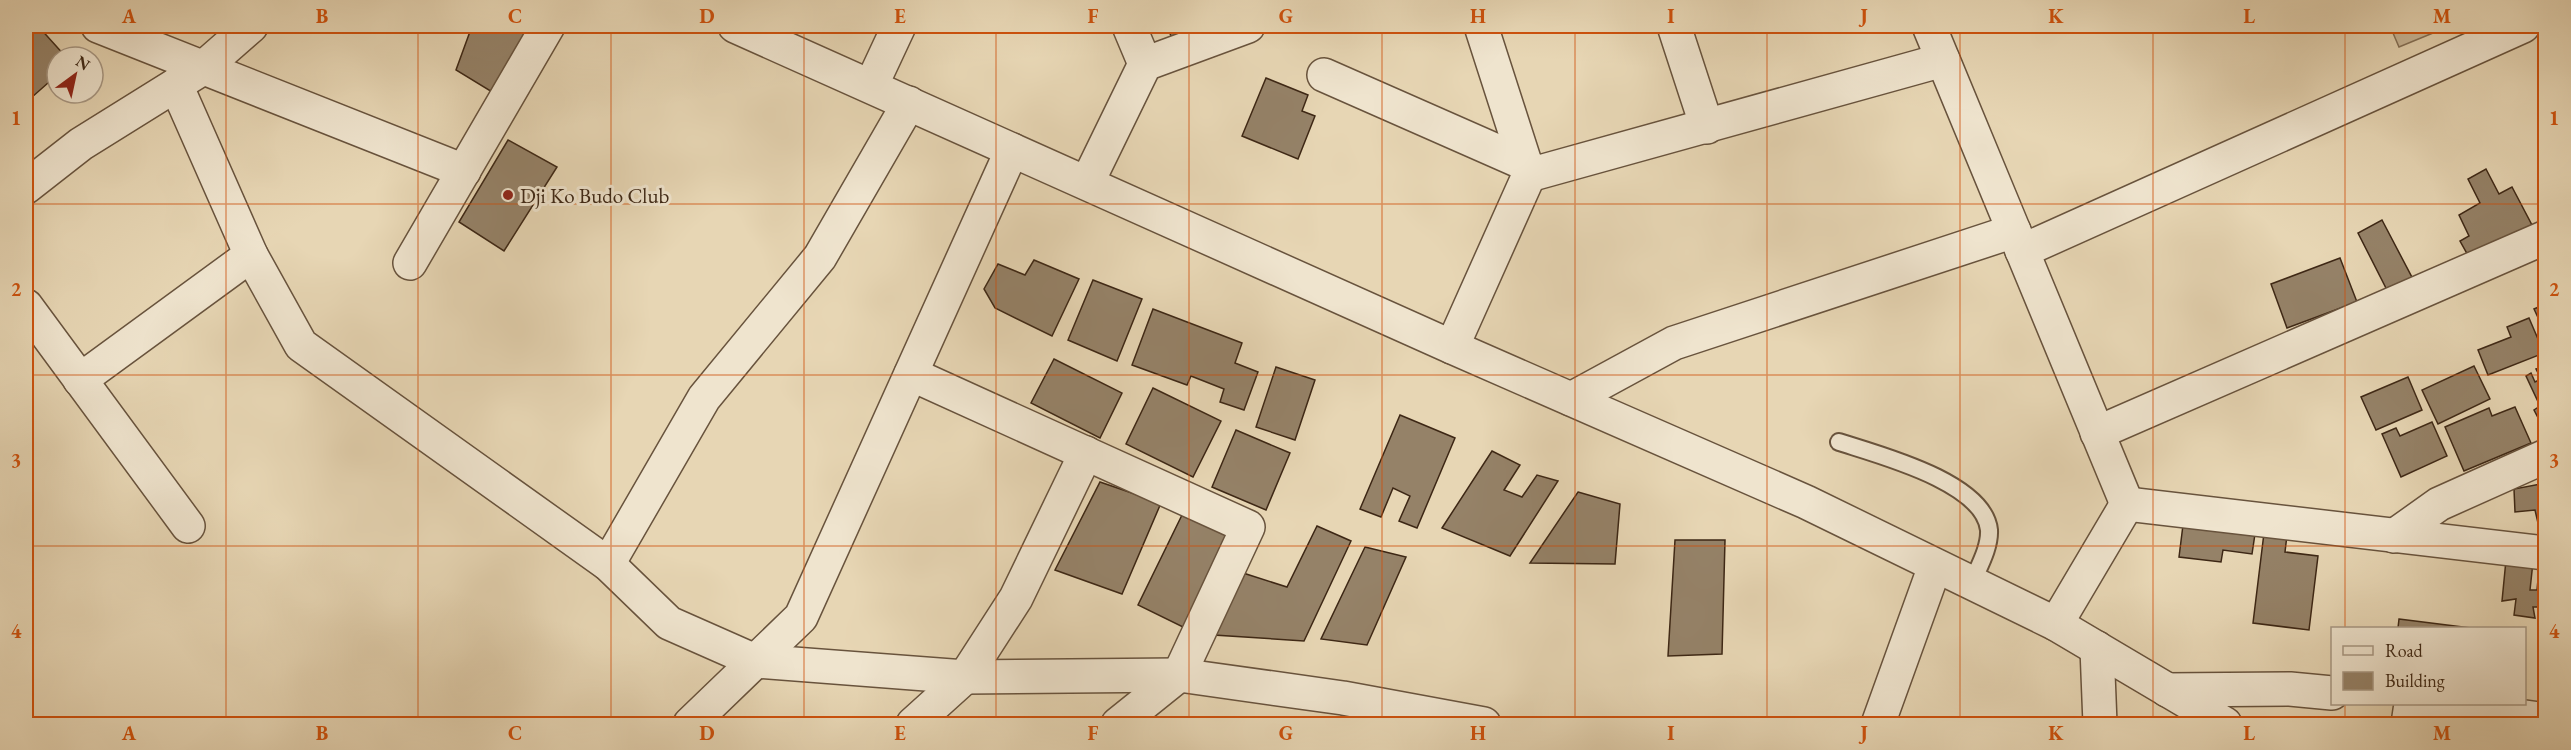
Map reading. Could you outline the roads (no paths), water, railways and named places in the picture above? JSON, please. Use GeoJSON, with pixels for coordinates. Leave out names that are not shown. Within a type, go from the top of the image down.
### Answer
{"type":"FeatureCollection","features":[{"type":"Feature","properties":{"kind":"street"},"geometry":{"type":"LineString","coordinates":[[98,26],[189,76],[464,171]]}},
{"type":"Feature","properties":{"kind":"street"},"geometry":{"type":"LineString","coordinates":[[26,187],[81,144],[189,76],[251,26]]}},
{"type":"Feature","properties":{"kind":"street"},"geometry":{"type":"LineString","coordinates":[[410,263],[548,26]]}},
{"type":"Feature","properties":{"kind":"street"},"geometry":{"type":"LineString","coordinates":[[735,26],[1571,399],[1806,501],[2056,624],[2220,724]]}},
{"type":"Feature","properties":{"kind":"street"},"geometry":{"type":"LineString","coordinates":[[871,86],[899,26]]}},
{"type":"Feature","properties":{"kind":"street"},"geometry":{"type":"LineString","coordinates":[[1130,26],[1145,64]]}},
{"type":"Feature","properties":{"kind":"street"},"geometry":{"type":"LineString","coordinates":[[1088,183],[1145,64],[1248,26]]}},
{"type":"Feature","properties":{"kind":"street"},"geometry":{"type":"LineString","coordinates":[[1452,346],[1527,170],[1481,26]]}},
{"type":"Feature","properties":{"kind":"street"},"geometry":{"type":"LineString","coordinates":[[1674,26],[1707,126]]}},
{"type":"Feature","properties":{"kind":"street"},"geometry":{"type":"LineString","coordinates":[[1929,26],[2127,504]]}},
{"type":"Feature","properties":{"kind":"street"},"geometry":{"type":"LineString","coordinates":[[1571,399],[1674,343],[2018,241],[2523,26]]}},
{"type":"Feature","properties":{"kind":"street"},"geometry":{"type":"LineString","coordinates":[[1324,75],[1527,170],[1707,126],[1943,60]]}},
{"type":"Feature","properties":{"kind":"street"},"geometry":{"type":"LineString","coordinates":[[189,76],[250,255],[302,345],[608,564],[669,623],[755,661],[965,676],[1179,675],[1342,698],[1484,724]]}},
{"type":"Feature","properties":{"kind":"street"},"geometry":{"type":"LineString","coordinates":[[608,564],[704,398],[820,257],[909,103]]}},
{"type":"Feature","properties":{"kind":"street"},"geometry":{"type":"LineString","coordinates":[[690,724],[801,617],[1012,150]]}},
{"type":"Feature","properties":{"kind":"street"},"geometry":{"type":"LineString","coordinates":[[2097,433],[2546,237]]}},
{"type":"Feature","properties":{"kind":"street"},"geometry":{"type":"LineString","coordinates":[[80,380],[250,255]]}},
{"type":"Feature","properties":{"kind":"street"},"geometry":{"type":"LineString","coordinates":[[26,306],[188,526]]}},
{"type":"Feature","properties":{"kind":"street"},"geometry":{"type":"LineString","coordinates":[[911,374],[1248,527],[1179,675],[1118,724]]}},
{"type":"Feature","properties":{"kind":"street"},"geometry":{"type":"LineString","coordinates":[[913,724],[965,676],[1016,598],[1086,453]]}},
{"type":"Feature","properties":{"kind":"street"},"geometry":{"type":"LineString","coordinates":[[2394,536],[2439,504],[2546,456]]}},
{"type":"Feature","properties":{"kind":"street"},"geometry":{"type":"LineString","coordinates":[[2127,504],[2546,553]]}},
{"type":"Feature","properties":{"kind":"street"},"geometry":{"type":"LineString","coordinates":[[2056,624],[2127,504]]}},
{"type":"Feature","properties":{"kind":"street"},"geometry":{"type":"LineString","coordinates":[[1878,724],[1935,566]]}},
{"type":"Feature","properties":{"kind":"street"},"geometry":{"type":"LineString","coordinates":[[2097,648],[2100,724]]}},
{"type":"Feature","properties":{"kind":"street"},"geometry":{"type":"LineString","coordinates":[[2167,690],[2290,689],[2331,693]]}},
{"type":"Feature","properties":{"kind":"street"},"geometry":{"type":"LineString","coordinates":[[2408,724],[2411,705]]}},
{"type":"Feature","properties":{"kind":"street"},"geometry":{"type":"LineString","coordinates":[[2439,705],[2546,720]]}},
{"type":"Feature","properties":{"kind":"lane"},"geometry":{"type":"LineString","coordinates":[[1839,442],[1911,466],[1967,494],[1981,507],[1989,530],[1985,552],[1972,584]]}},
{"type":"Feature","properties":{"kind":"place","name":"Dji Ko Budo Club"},"geometry":{"type":"Point","coordinates":[508,195]}}]}
